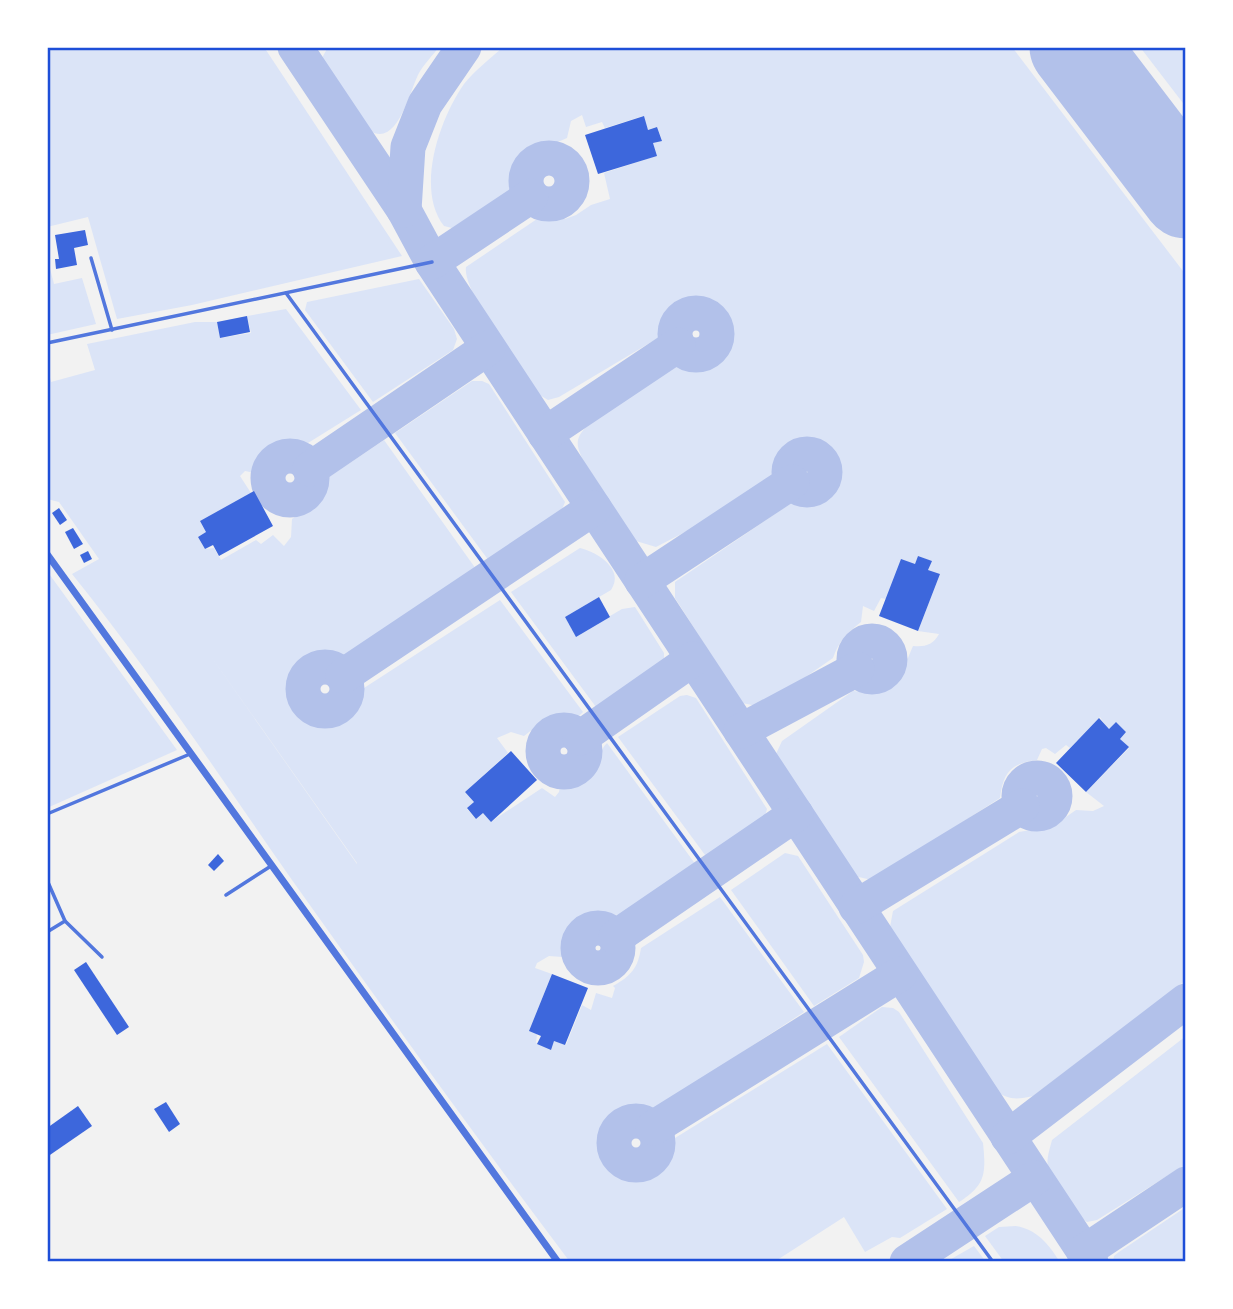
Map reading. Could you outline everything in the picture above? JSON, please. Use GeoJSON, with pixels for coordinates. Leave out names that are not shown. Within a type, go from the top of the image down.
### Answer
{"type":"FeatureCollection","features":[{"type":"Feature","properties":{"kind":"street"},"geometry":{"type":"LineString","coordinates":[[47,554],[558,1262]]}},
{"type":"Feature","properties":{"kind":"lane"},"geometry":{"type":"LineString","coordinates":[[91,258],[112,330]]}},
{"type":"Feature","properties":{"kind":"lane"},"geometry":{"type":"LineString","coordinates":[[47,343],[432,262]]}},
{"type":"Feature","properties":{"kind":"lane"},"geometry":{"type":"LineString","coordinates":[[286,293],[993,1262]]}},
{"type":"Feature","properties":{"kind":"lane"},"geometry":{"type":"LineString","coordinates":[[47,814],[192,753]]}},
{"type":"Feature","properties":{"kind":"lane"},"geometry":{"type":"LineString","coordinates":[[226,895],[271,866]]}},
{"type":"Feature","properties":{"kind":"lane"},"geometry":{"type":"LineString","coordinates":[[47,880],[65,921],[102,957]]}},
{"type":"Feature","properties":{"kind":"lane"},"geometry":{"type":"LineString","coordinates":[[47,932],[65,921]]}},
{"type":"Feature","properties":{"kind":"shaded area"},"geometry":{"type":"Polygon","coordinates":[[[47,47],[264,47],[402,256],[192,305],[117,319],[88,217],[47,227],[47,47]]]}},
{"type":"Feature","properties":{"kind":"shaded area"},"geometry":{"type":"Polygon","coordinates":[[[328,47],[439,47],[419,73],[402,114],[388,131],[380,134],[370,131],[358,119],[323,65],[322,58],[328,47]]]}},
{"type":"Feature","properties":{"kind":"shaded area"},"geometry":{"type":"Polygon","coordinates":[[[503,47],[1012,47],[1186,275],[1186,980],[1033,1096],[1012,1098],[993,1089],[890,927],[893,911],[1019,832],[1053,826],[1076,810],[1093,811],[1104,806],[1086,792],[1129,748],[1120,739],[1126,732],[1116,722],[1108,730],[1100,717],[1070,748],[1066,745],[1055,754],[1046,748],[1042,749],[1037,760],[1028,761],[1010,771],[1003,782],[1000,798],[872,880],[854,876],[776,754],[782,741],[853,691],[872,693],[883,691],[892,685],[902,672],[913,646],[925,646],[934,641],[939,634],[918,631],[940,574],[928,570],[931,561],[918,556],[915,564],[886,599],[881,598],[874,611],[863,606],[861,622],[844,638],[833,658],[762,707],[742,703],[675,598],[675,582],[794,501],[818,503],[828,498],[835,486],[837,471],[834,462],[837,459],[829,448],[825,450],[816,442],[793,444],[780,458],[776,474],[687,531],[656,547],[636,541],[583,460],[578,439],[586,427],[666,372],[682,363],[706,362],[719,355],[725,338],[726,320],[719,309],[715,311],[696,303],[681,305],[670,316],[663,335],[559,397],[548,400],[538,394],[483,312],[467,279],[466,267],[540,217],[565,219],[591,205],[610,199],[604,173],[656,156],[653,143],[662,140],[657,127],[648,130],[643,116],[605,128],[602,122],[586,127],[582,115],[571,121],[567,138],[542,149],[531,159],[526,165],[520,184],[452,228],[444,226],[436,211],[432,193],[431,174],[439,134],[464,84],[503,47]]]}},
{"type":"Feature","properties":{"kind":"shaded area"},"geometry":{"type":"Polygon","coordinates":[[[1140,47],[1186,47],[1186,107],[1140,47]]]}},
{"type":"Feature","properties":{"kind":"shaded area"},"geometry":{"type":"Polygon","coordinates":[[[47,257],[54,284],[82,278],[96,324],[47,335],[47,257]]]}},
{"type":"Feature","properties":{"kind":"shaded area"},"geometry":{"type":"Polygon","coordinates":[[[419,279],[454,329],[457,339],[453,350],[373,402],[305,310],[307,302],[419,279]]]}},
{"type":"Feature","properties":{"kind":"shaded area"},"geometry":{"type":"Polygon","coordinates":[[[286,309],[361,410],[308,443],[285,441],[272,446],[260,459],[255,473],[245,471],[240,476],[251,493],[200,521],[206,532],[198,537],[205,549],[214,548],[221,560],[256,540],[261,544],[273,535],[284,546],[291,537],[292,519],[312,505],[323,493],[329,477],[384,440],[476,569],[339,660],[320,660],[305,668],[296,682],[298,701],[295,704],[303,714],[308,712],[325,722],[340,718],[351,705],[358,687],[364,688],[500,600],[583,712],[575,720],[565,714],[542,722],[524,736],[511,732],[497,738],[508,753],[465,792],[474,802],[467,809],[476,819],[483,813],[492,821],[542,788],[555,797],[560,787],[577,783],[595,770],[607,743],[696,865],[620,915],[594,914],[584,920],[570,937],[562,957],[549,956],[537,963],[535,968],[552,974],[529,1031],[537,1034],[536,1043],[551,1048],[554,1041],[566,1045],[582,1005],[591,1010],[596,993],[612,998],[615,988],[613,986],[633,971],[641,948],[720,897],[804,1012],[649,1113],[630,1114],[617,1121],[612,1127],[610,1154],[606,1157],[615,1167],[620,1165],[636,1175],[654,1171],[664,1158],[667,1138],[672,1135],[675,1138],[827,1044],[947,1209],[900,1238],[892,1237],[865,1252],[844,1217],[774,1262],[570,1262],[464,1120],[157,687],[72,574],[99,559],[59,502],[47,499],[47,365],[51,382],[95,370],[87,344],[195,322],[217,322],[220,338],[251,333],[247,316],[286,309]],[[205,648],[357,864],[357,863],[205,648]]]}},
{"type":"Feature","properties":{"kind":"shaded area"},"geometry":{"type":"Polygon","coordinates":[[[472,381],[489,384],[565,502],[559,517],[489,561],[395,433],[472,381]]]}},
{"type":"Feature","properties":{"kind":"shaded area"},"geometry":{"type":"Polygon","coordinates":[[[580,548],[594,553],[608,563],[615,576],[611,590],[565,617],[576,636],[622,609],[635,607],[664,653],[664,661],[657,667],[596,707],[511,592],[580,548]]]}},
{"type":"Feature","properties":{"kind":"shaded area"},"geometry":{"type":"Polygon","coordinates":[[[47,571],[177,750],[47,808],[47,571]]]}},
{"type":"Feature","properties":{"kind":"shaded area"},"geometry":{"type":"Polygon","coordinates":[[[680,696],[696,698],[767,809],[763,823],[708,859],[618,737],[680,696]]]}},
{"type":"Feature","properties":{"kind":"shaded area"},"geometry":{"type":"Polygon","coordinates":[[[785,853],[798,856],[863,955],[864,962],[859,978],[814,1006],[731,890],[785,853]]]}},
{"type":"Feature","properties":{"kind":"shaded area"},"geometry":{"type":"Polygon","coordinates":[[[882,1007],[893,1008],[899,1012],[983,1143],[982,1177],[975,1190],[959,1202],[839,1037],[882,1007]]]}},
{"type":"Feature","properties":{"kind":"shaded area"},"geometry":{"type":"Polygon","coordinates":[[[1186,1036],[1186,1164],[1097,1220],[1087,1222],[1063,1198],[1050,1174],[1048,1154],[1052,1140],[1186,1036]]]}},
{"type":"Feature","properties":{"kind":"shaded area"},"geometry":{"type":"Polygon","coordinates":[[[1186,1207],[1186,1262],[1113,1262],[1114,1256],[1119,1252],[1186,1207]]]}},
{"type":"Feature","properties":{"kind":"shaded area"},"geometry":{"type":"Polygon","coordinates":[[[1016,1226],[1042,1239],[1060,1262],[1004,1262],[985,1236],[999,1227],[1016,1226]]]}},
{"type":"Feature","properties":{"kind":"shaded area"},"geometry":{"type":"Polygon","coordinates":[[[974,1246],[986,1262],[946,1262],[974,1246]]]}},
{"type":"Feature","properties":{"kind":"building"},"geometry":{"type":"Polygon","coordinates":[[[644,116],[648,130],[657,127],[662,141],[653,143],[657,156],[598,174],[585,135],[644,116]]]}},
{"type":"Feature","properties":{"kind":"building"},"geometry":{"type":"Polygon","coordinates":[[[85,230],[88,245],[74,248],[77,265],[56,269],[55,259],[59,259],[55,235],[85,230]]]}},
{"type":"Feature","properties":{"kind":"building"},"geometry":{"type":"Polygon","coordinates":[[[247,316],[250,332],[220,338],[217,322],[247,316]]]}},
{"type":"Feature","properties":{"kind":"building"},"geometry":{"type":"Polygon","coordinates":[[[254,491],[273,526],[219,556],[213,545],[205,549],[198,537],[206,532],[200,521],[254,491]]]}},
{"type":"Feature","properties":{"kind":"building"},"geometry":{"type":"Polygon","coordinates":[[[59,508],[67,520],[60,525],[52,513],[59,508]]]}},
{"type":"Feature","properties":{"kind":"building"},"geometry":{"type":"Polygon","coordinates":[[[73,528],[83,544],[74,549],[65,532],[73,528]]]}},
{"type":"Feature","properties":{"kind":"building"},"geometry":{"type":"Polygon","coordinates":[[[88,551],[92,559],[84,563],[80,555],[88,551]]]}},
{"type":"Feature","properties":{"kind":"building"},"geometry":{"type":"Polygon","coordinates":[[[918,556],[932,561],[928,570],[940,574],[918,631],[879,616],[901,559],[915,564],[918,556]]]}},
{"type":"Feature","properties":{"kind":"building"},"geometry":{"type":"Polygon","coordinates":[[[599,597],[610,617],[576,637],[565,617],[599,597]]]}},
{"type":"Feature","properties":{"kind":"building"},"geometry":{"type":"Polygon","coordinates":[[[1099,718],[1109,729],[1116,722],[1126,732],[1120,739],[1129,747],[1086,792],[1056,763],[1099,718]]]}},
{"type":"Feature","properties":{"kind":"building"},"geometry":{"type":"Polygon","coordinates":[[[511,751],[537,780],[491,822],[483,813],[476,819],[467,808],[474,802],[465,792],[511,751]]]}},
{"type":"Feature","properties":{"kind":"building"},"geometry":{"type":"Polygon","coordinates":[[[218,854],[224,861],[214,871],[208,865],[218,854]]]}},
{"type":"Feature","properties":{"kind":"building"},"geometry":{"type":"Polygon","coordinates":[[[86,962],[129,1027],[117,1035],[74,970],[86,962]]]}},
{"type":"Feature","properties":{"kind":"building"},"geometry":{"type":"Polygon","coordinates":[[[552,974],[588,988],[565,1045],[554,1041],[551,1050],[537,1044],[541,1036],[529,1031],[552,974]]]}},
{"type":"Feature","properties":{"kind":"building"},"geometry":{"type":"Polygon","coordinates":[[[166,1102],[180,1124],[169,1132],[154,1109],[166,1102]]]}},
{"type":"Feature","properties":{"kind":"building"},"geometry":{"type":"Polygon","coordinates":[[[78,1106],[92,1126],[47,1157],[47,1128],[78,1106]]]}},
{"type":"Feature","properties":{"kind":"taxiway"},"geometry":{"type":"LineString","coordinates":[[295,47],[404,210],[432,262],[1091,1262]]}},
{"type":"Feature","properties":{"kind":"taxiway"},"geometry":{"type":"LineString","coordinates":[[404,210],[408,147],[425,104],[464,47]]}},
{"type":"Feature","properties":{"kind":"taxiway"},"geometry":{"type":"LineString","coordinates":[[549,158],[565,165],[572,181],[565,197],[549,204],[533,197],[526,181],[533,165],[549,158]]}},
{"type":"Feature","properties":{"kind":"taxiway"},"geometry":{"type":"LineString","coordinates":[[432,262],[531,196]]}},
{"type":"Feature","properties":{"kind":"taxiway"},"geometry":{"type":"LineString","coordinates":[[696,313],[711,319],[717,334],[711,349],[696,355],[681,349],[675,334],[681,319],[696,313]]}},
{"type":"Feature","properties":{"kind":"taxiway"},"geometry":{"type":"LineString","coordinates":[[545,434],[678,345]]}},
{"type":"Feature","properties":{"kind":"taxiway"},"geometry":{"type":"LineString","coordinates":[[310,469],[488,348]]}},
{"type":"Feature","properties":{"kind":"taxiway"},"geometry":{"type":"LineString","coordinates":[[807,454],[820,459],[825,472],[820,485],[807,490],[794,485],[789,472],[794,459],[807,454]]}},
{"type":"Feature","properties":{"kind":"taxiway"},"geometry":{"type":"LineString","coordinates":[[290,456],[305,463],[312,478],[305,493],[290,500],[275,493],[268,478],[275,463],[290,456]]}},
{"type":"Feature","properties":{"kind":"taxiway"},"geometry":{"type":"LineString","coordinates":[[642,581],[792,482]]}},
{"type":"Feature","properties":{"kind":"taxiway"},"geometry":{"type":"LineString","coordinates":[[343,676],[594,508]]}},
{"type":"Feature","properties":{"kind":"taxiway"},"geometry":{"type":"LineString","coordinates":[[872,641],[885,646],[890,659],[885,672],[872,677],[859,672],[854,659],[859,646],[872,641]]}},
{"type":"Feature","properties":{"kind":"taxiway"},"geometry":{"type":"LineString","coordinates":[[580,738],[693,659]]}},
{"type":"Feature","properties":{"kind":"taxiway"},"geometry":{"type":"LineString","coordinates":[[325,667],[341,673],[347,689],[341,705],[325,711],[309,705],[303,689],[309,673],[325,667]]}},
{"type":"Feature","properties":{"kind":"taxiway"},"geometry":{"type":"LineString","coordinates":[[741,731],[857,669]]}},
{"type":"Feature","properties":{"kind":"taxiway"},"geometry":{"type":"LineString","coordinates":[[564,730],[579,736],[585,751],[579,766],[564,772],[549,766],[543,751],[549,736],[564,730]]}},
{"type":"Feature","properties":{"kind":"taxiway"},"geometry":{"type":"LineString","coordinates":[[1037,778],[1050,783],[1055,796],[1050,809],[1037,814],[1024,809],[1019,796],[1024,783],[1037,778]]}},
{"type":"Feature","properties":{"kind":"taxiway"},"geometry":{"type":"LineString","coordinates":[[856,907],[1022,806]]}},
{"type":"Feature","properties":{"kind":"taxiway"},"geometry":{"type":"LineString","coordinates":[[616,937],[796,814]]}},
{"type":"Feature","properties":{"kind":"taxiway"},"geometry":{"type":"LineString","coordinates":[[598,928],[606,929],[612,934],[617,940],[618,948],[617,956],[612,962],[606,967],[598,968],[590,967],[584,962],[579,956],[578,948],[579,940],[584,934],[590,929],[598,928]]}},
{"type":"Feature","properties":{"kind":"taxiway"},"geometry":{"type":"LineString","coordinates":[[653,1128],[900,974]]}},
{"type":"Feature","properties":{"kind":"taxiway"},"geometry":{"type":"LineString","coordinates":[[1008,1137],[1186,1001]]}},
{"type":"Feature","properties":{"kind":"taxiway"},"geometry":{"type":"LineString","coordinates":[[636,1121],[652,1127],[658,1143],[652,1159],[636,1165],[620,1159],[614,1143],[620,1127],[636,1121]]}},
{"type":"Feature","properties":{"kind":"taxiway"},"geometry":{"type":"LineString","coordinates":[[907,1262],[1035,1178]]}},
{"type":"Feature","properties":{"kind":"taxiway"},"geometry":{"type":"LineString","coordinates":[[1084,1252],[1186,1184]]}},
{"type":"Feature","properties":{"kind":"runway"},"geometry":{"type":"LineString","coordinates":[[1074,47],[1186,194]]}}]}
